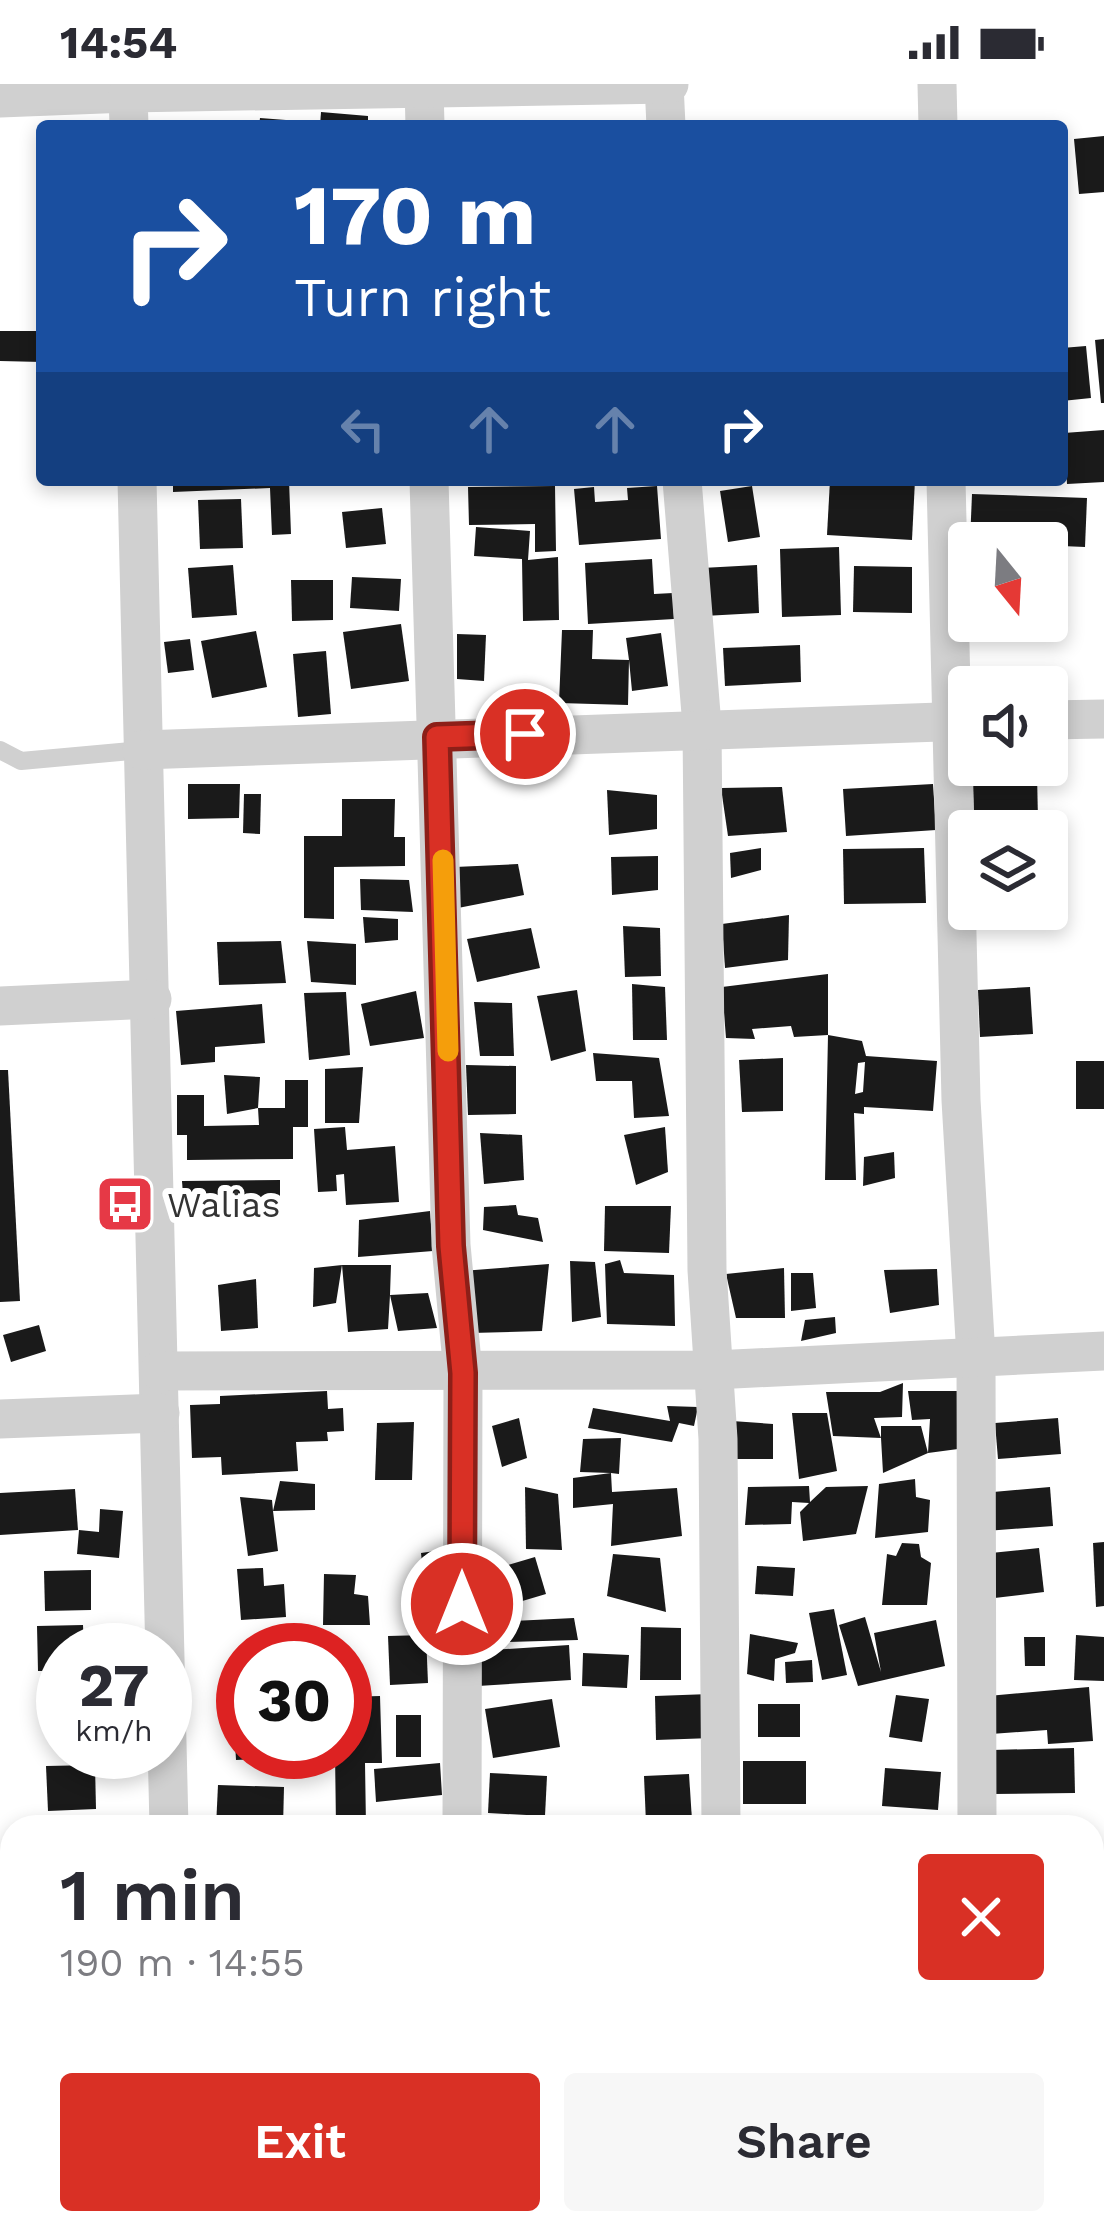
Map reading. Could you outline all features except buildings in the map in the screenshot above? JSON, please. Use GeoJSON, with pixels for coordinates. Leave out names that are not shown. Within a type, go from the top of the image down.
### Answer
{"type":"FeatureCollection","features":[{"type":"Feature","properties":{"kind":"street"},"geometry":{"type":"LineString","coordinates":[[0,98],[128,101],[424,86],[666,84],[666,120]]}},
{"type":"Feature","properties":{"kind":"street"},"geometry":{"type":"LineString","coordinates":[[937,84],[938,120]]}},
{"type":"Feature","properties":{"kind":"street"},"geometry":{"type":"LineString","coordinates":[[424,86],[425,120]]}},
{"type":"Feature","properties":{"kind":"street"},"geometry":{"type":"LineString","coordinates":[[137,486],[169,1815]]}},
{"type":"Feature","properties":{"kind":"street"},"geometry":{"type":"LineString","coordinates":[[429,486],[451,1246],[463,1373],[462,1815]]}},
{"type":"Feature","properties":{"kind":"street"},"geometry":{"type":"LineString","coordinates":[[682,486],[702,727],[706,1270],[714,1370],[722,1815]]}},
{"type":"Feature","properties":{"kind":"street"},"geometry":{"type":"LineString","coordinates":[[946,486],[957,666]]}},
{"type":"Feature","properties":{"kind":"street"},"geometry":{"type":"LineString","coordinates":[[1068,720],[1104,719]]}},
{"type":"Feature","properties":{"kind":"street"},"geometry":{"type":"LineString","coordinates":[[142,750],[702,727],[948,722]]}},
{"type":"Feature","properties":{"kind":"street"},"geometry":{"type":"LineString","coordinates":[[960,786],[961,1100],[976,1357],[977,1815]]}},
{"type":"Feature","properties":{"kind":"street"},"geometry":{"type":"LineString","coordinates":[[0,1006],[152,999]]}},
{"type":"Feature","properties":{"kind":"street"},"geometry":{"type":"LineString","coordinates":[[159,1371],[714,1370],[1104,1351]]}},
{"type":"Feature","properties":{"kind":"street"},"geometry":{"type":"LineString","coordinates":[[0,1419],[160,1413]]}},
{"type":"Feature","properties":{"kind":"lane"},"geometry":{"type":"LineString","coordinates":[[0,750],[21,761],[142,750]]}},
{"type":"Feature","properties":{"kind":"slow traffic"},"geometry":{"type":"LineString","coordinates":[[443,860],[448,1051]]}},
{"type":"Feature","properties":{"kind":"place","name":"Walias"},"geometry":{"type":"Point","coordinates":[125,1204]}},
{"type":"Feature","properties":{"kind":"route"},"geometry":{"type":"LineString","coordinates":[[462,1604],[463,1373],[451,1246],[437,737],[525,734]]}}]}
